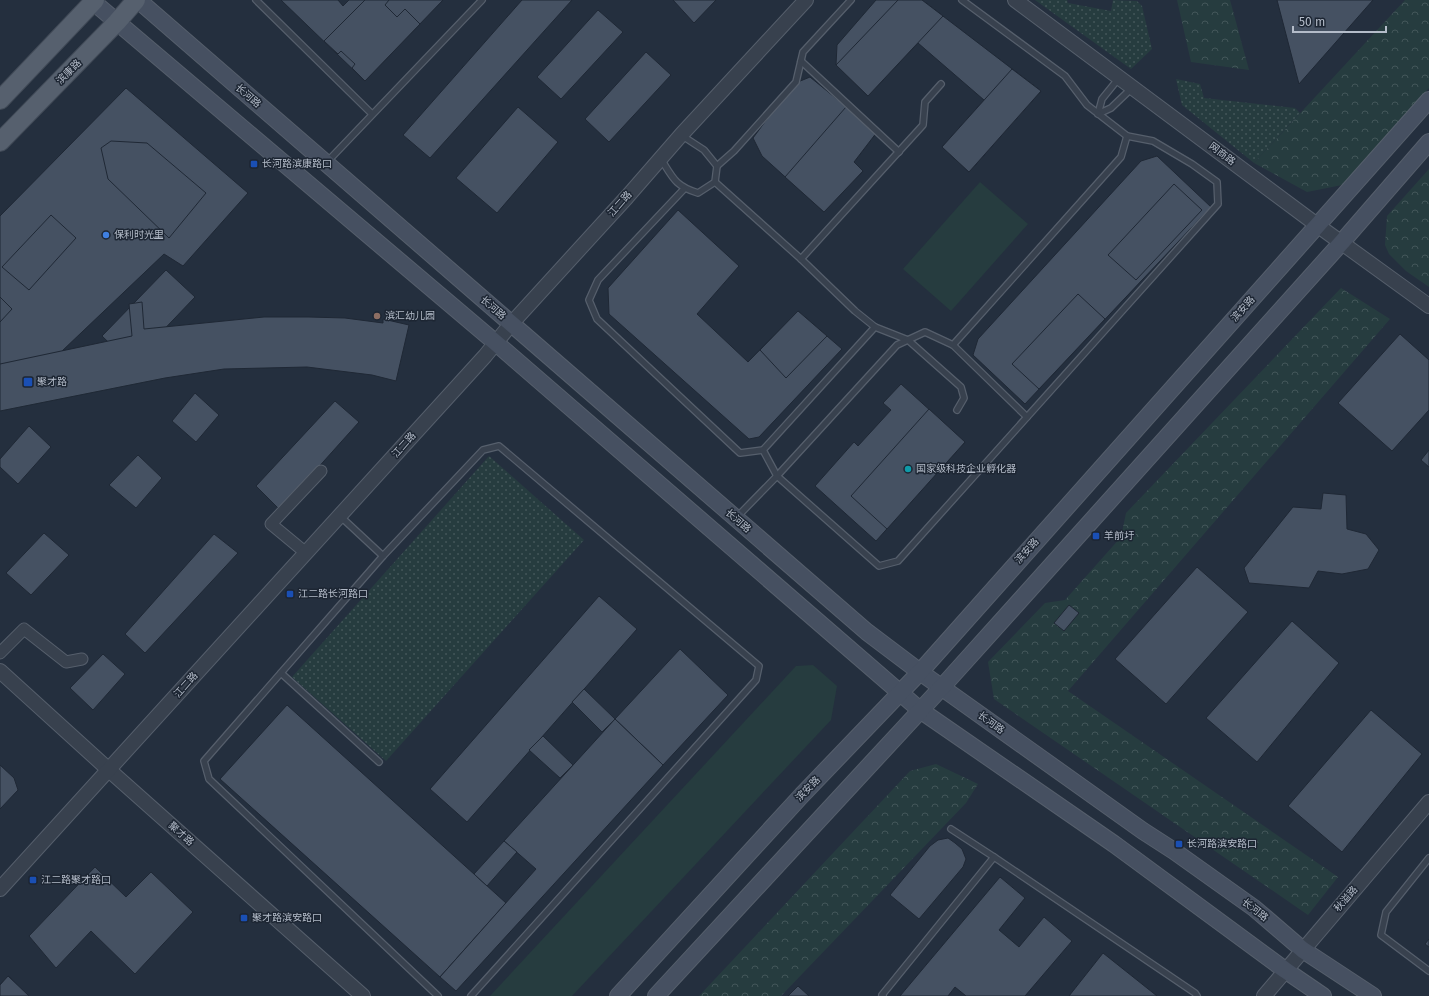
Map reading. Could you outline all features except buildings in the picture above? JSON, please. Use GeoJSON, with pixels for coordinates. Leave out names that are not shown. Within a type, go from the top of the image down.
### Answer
{"type":"FeatureCollection","features":[{"type":"Feature","properties":{"kind":"main road","name":"滨康路"},"geometry":{"type":"LineString","coordinates":[[0,142],[118,22],[137,0]]}},
{"type":"Feature","properties":{"kind":"main road","name":"长河路"},"geometry":{"type":"LineString","coordinates":[[137,0],[867,632],[920,672],[1254,908],[1303,950],[1373,996]]}},
{"type":"Feature","properties":{"kind":"main road"},"geometry":{"type":"LineString","coordinates":[[0,100],[93,1],[496,343],[900,694],[920,710],[1114,844],[1285,970],[1323,996]]}},
{"type":"Feature","properties":{"kind":"main road","name":"滨安路"},"geometry":{"type":"LineString","coordinates":[[618,996],[802,795],[920,672],[1429,100]]}},
{"type":"Feature","properties":{"kind":"main road"},"geometry":{"type":"LineString","coordinates":[[656,996],[942,687],[1342,242],[1429,142]]}},
{"type":"Feature","properties":{"kind":"street","name":"江二路"},"geometry":{"type":"LineString","coordinates":[[0,889],[496,343],[511,324],[681,135],[806,0]]}},
{"type":"Feature","properties":{"kind":"street","name":"网商路"},"geometry":{"type":"LineString","coordinates":[[1015,0],[1317,225],[1429,306]]}},
{"type":"Feature","properties":{"kind":"street"},"geometry":{"type":"LineString","coordinates":[[306,553],[271,524],[321,471]]}},
{"type":"Feature","properties":{"kind":"street"},"geometry":{"type":"LineString","coordinates":[[0,653],[24,629],[66,662],[82,659]]}},
{"type":"Feature","properties":{"kind":"street","name":"聚才路"},"geometry":{"type":"LineString","coordinates":[[0,671],[363,996]]}},
{"type":"Feature","properties":{"kind":"street","name":"秋溢路"},"geometry":{"type":"LineString","coordinates":[[1264,996],[1429,802]]}},
{"type":"Feature","properties":{"kind":"lane"},"geometry":{"type":"LineString","coordinates":[[256,0],[372,114]]}},
{"type":"Feature","properties":{"kind":"lane"},"geometry":{"type":"LineString","coordinates":[[326,163],[482,0]]}},
{"type":"Feature","properties":{"kind":"lane"},"geometry":{"type":"LineString","coordinates":[[660,159],[674,180],[684,188],[698,193],[715,182],[717,166],[734,151],[796,82],[803,52],[851,0]]}},
{"type":"Feature","properties":{"kind":"lane"},"geometry":{"type":"LineString","coordinates":[[763,450],[777,476],[879,566],[898,561],[1218,204],[1217,182],[1192,164],[1153,141],[1127,136],[1087,105],[1065,76],[962,0]]}},
{"type":"Feature","properties":{"kind":"lane"},"geometry":{"type":"LineString","coordinates":[[801,61],[899,152]]}},
{"type":"Feature","properties":{"kind":"lane"},"geometry":{"type":"LineString","coordinates":[[1098,114],[1102,99],[1119,77]]}},
{"type":"Feature","properties":{"kind":"lane"},"geometry":{"type":"LineString","coordinates":[[801,259],[923,125],[925,102],[941,84]]}},
{"type":"Feature","properties":{"kind":"lane"},"geometry":{"type":"LineString","coordinates":[[1098,114],[1111,108],[1133,87]]}},
{"type":"Feature","properties":{"kind":"lane"},"geometry":{"type":"LineString","coordinates":[[681,135],[704,150],[717,166]]}},
{"type":"Feature","properties":{"kind":"lane"},"geometry":{"type":"LineString","coordinates":[[953,345],[1121,157],[1127,136]]}},
{"type":"Feature","properties":{"kind":"lane"},"geometry":{"type":"LineString","coordinates":[[715,182],[801,259],[855,311],[875,327],[908,340],[961,387],[964,398],[957,410]]}},
{"type":"Feature","properties":{"kind":"lane"},"geometry":{"type":"LineString","coordinates":[[684,188],[598,280],[589,300],[597,319],[740,453],[763,450],[875,327]]}},
{"type":"Feature","properties":{"kind":"lane"},"geometry":{"type":"LineString","coordinates":[[735,518],[777,476],[897,345],[925,332],[953,345],[1027,417]]}},
{"type":"Feature","properties":{"kind":"lane"},"geometry":{"type":"LineString","coordinates":[[438,996],[209,779],[204,761],[383,556],[483,450],[499,446],[759,666],[756,680],[471,996]]}},
{"type":"Feature","properties":{"kind":"lane"},"geometry":{"type":"LineString","coordinates":[[339,516],[383,556]]}},
{"type":"Feature","properties":{"kind":"lane"},"geometry":{"type":"LineString","coordinates":[[281,673],[379,762]]}},
{"type":"Feature","properties":{"kind":"lane"},"geometry":{"type":"LineString","coordinates":[[951,829],[1198,996]]}},
{"type":"Feature","properties":{"kind":"lane"},"geometry":{"type":"LineString","coordinates":[[883,996],[882,995],[994,857]]}},
{"type":"Feature","properties":{"kind":"lane"},"geometry":{"type":"LineString","coordinates":[[1429,858],[1386,912],[1381,935],[1429,971]]}},
{"type":"Feature","properties":{"kind":"green space"},"geometry":{"type":"Polygon","coordinates":[[[1035,0],[1067,0],[1068,3],[1111,11],[1113,0],[1137,1],[1142,6],[1152,49],[1131,69],[1035,0]]]}},
{"type":"Feature","properties":{"kind":"green space"},"geometry":{"type":"Polygon","coordinates":[[[1177,0],[1230,0],[1249,70],[1191,62],[1177,0]]]}},
{"type":"Feature","properties":{"kind":"green space"},"geometry":{"type":"Polygon","coordinates":[[[1405,0],[1429,0],[1429,88],[1342,185],[1307,192],[1254,163],[1405,0]]]}},
{"type":"Feature","properties":{"kind":"green space"},"geometry":{"type":"Polygon","coordinates":[[[1176,79],[1200,84],[1204,98],[1295,108],[1300,113],[1254,163],[1182,105],[1176,79]]]}},
{"type":"Feature","properties":{"kind":"green space"},"geometry":{"type":"Polygon","coordinates":[[[1429,169],[1429,287],[1406,271],[1389,254],[1385,245],[1387,216],[1429,169]]]}},
{"type":"Feature","properties":{"kind":"green space"},"geometry":{"type":"Polygon","coordinates":[[[980,182],[1028,224],[951,311],[903,269],[980,182]]]}},
{"type":"Feature","properties":{"kind":"green space"},"geometry":{"type":"Polygon","coordinates":[[[1341,288],[1390,319],[1068,691],[1338,877],[1308,915],[994,699],[988,662],[1045,603],[1065,600],[1121,537],[1126,513],[1341,288]]]}},
{"type":"Feature","properties":{"kind":"green space"},"geometry":{"type":"Polygon","coordinates":[[[489,456],[584,540],[386,761],[292,677],[489,456]]]}},
{"type":"Feature","properties":{"kind":"green space"},"geometry":{"type":"Polygon","coordinates":[[[813,665],[837,686],[831,720],[572,996],[490,996],[796,666],[813,665]]]}},
{"type":"Feature","properties":{"kind":"green space"},"geometry":{"type":"Polygon","coordinates":[[[936,764],[978,784],[966,803],[781,996],[699,996],[910,771],[936,764]]]}},
{"type":"Feature","properties":{"kind":"place","name":"长河路滨康路口"},"geometry":{"type":"Point","coordinates":[254,164]}},
{"type":"Feature","properties":{"kind":"place","name":"保利时光里"},"geometry":{"type":"Point","coordinates":[106,235]}},
{"type":"Feature","properties":{"kind":"place","name":"滨汇幼儿园"},"geometry":{"type":"Point","coordinates":[377,316]}},
{"type":"Feature","properties":{"kind":"place","name":"聚才路"},"geometry":{"type":"Point","coordinates":[28,382]}},
{"type":"Feature","properties":{"kind":"place","name":"国家级科技企业孵化器"},"geometry":{"type":"Point","coordinates":[908,469]}},
{"type":"Feature","properties":{"kind":"place","name":"羊前圩"},"geometry":{"type":"Point","coordinates":[1096,536]}},
{"type":"Feature","properties":{"kind":"place","name":"江二路长河路口"},"geometry":{"type":"Point","coordinates":[290,594]}},
{"type":"Feature","properties":{"kind":"place","name":"长河路滨安路口"},"geometry":{"type":"Point","coordinates":[1179,844]}},
{"type":"Feature","properties":{"kind":"place","name":"江二路聚才路口"},"geometry":{"type":"Point","coordinates":[33,880]}},
{"type":"Feature","properties":{"kind":"place","name":"聚才路滨安路口"},"geometry":{"type":"Point","coordinates":[244,918]}}]}
